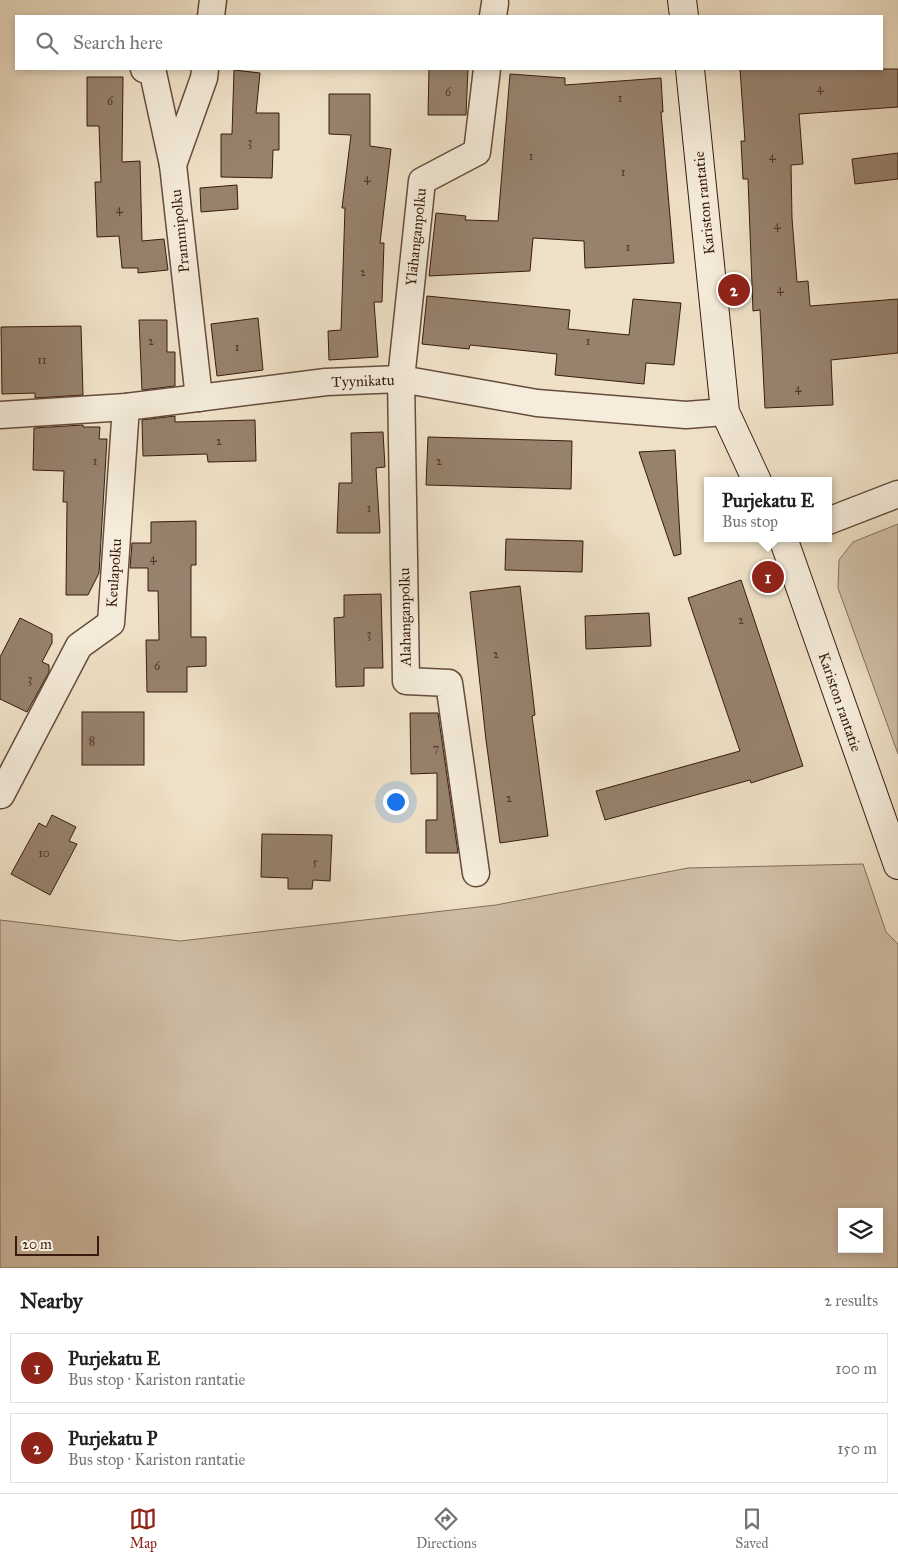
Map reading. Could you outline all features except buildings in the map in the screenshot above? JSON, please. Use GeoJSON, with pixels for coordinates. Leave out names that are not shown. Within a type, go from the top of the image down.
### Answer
{"type":"FeatureCollection","features":[{"type":"Feature","properties":{"kind":"street"},"geometry":{"type":"LineString","coordinates":[[211,15],[213,0]]}},
{"type":"Feature","properties":{"kind":"street"},"geometry":{"type":"LineString","coordinates":[[682,0],[684,15]]}},
{"type":"Feature","properties":{"kind":"street"},"geometry":{"type":"LineString","coordinates":[[146,70],[154,73],[173,165]]}},
{"type":"Feature","properties":{"kind":"street","name":"Prammipolku"},"geometry":{"type":"LineString","coordinates":[[199,398],[173,165],[204,78],[205,70]]}},
{"type":"Feature","properties":{"kind":"street","name":"Ylähanganpolku"},"geometry":{"type":"LineString","coordinates":[[401,379],[422,181],[477,152],[487,70]]}},
{"type":"Feature","properties":{"kind":"street","name":"Kariston rantatie"},"geometry":{"type":"LineString","coordinates":[[690,70],[725,412],[755,477]]}},
{"type":"Feature","properties":{"kind":"street","name":"Tyynikatu"},"geometry":{"type":"LineString","coordinates":[[0,415],[126,407],[326,382],[401,379],[537,403],[686,415],[725,412]]}},
{"type":"Feature","properties":{"kind":"street","name":"Alahanganpolku"},"geometry":{"type":"LineString","coordinates":[[401,379],[406,681],[449,683],[476,873]]}},
{"type":"Feature","properties":{"kind":"street","name":"Keulapolku"},"geometry":{"type":"LineString","coordinates":[[1,795],[79,646],[110,623],[126,407]]}},
{"type":"Feature","properties":{"kind":"street"},"geometry":{"type":"LineString","coordinates":[[832,520],[898,494]]}},
{"type":"Feature","properties":{"kind":"street","name":"Kariston rantatie"},"geometry":{"type":"LineString","coordinates":[[785,542],[898,865]]}},
{"type":"Feature","properties":{"kind":"shaded area"},"geometry":{"type":"Polygon","coordinates":[[[898,524],[898,754],[838,588],[839,560],[853,542],[898,524]]]}},
{"type":"Feature","properties":{"kind":"shaded area"},"geometry":{"type":"Polygon","coordinates":[[[863,864],[886,932],[898,944],[898,1268],[0,1268],[0,920],[180,941],[496,905],[688,868],[863,864]]]}},
{"type":"Feature","properties":{"kind":"place","name":"Purjekatu P"},"geometry":{"type":"Point","coordinates":[734,290]}},
{"type":"Feature","properties":{"kind":"place","name":"Purjekatu E"},"geometry":{"type":"Point","coordinates":[768,577]}}]}
